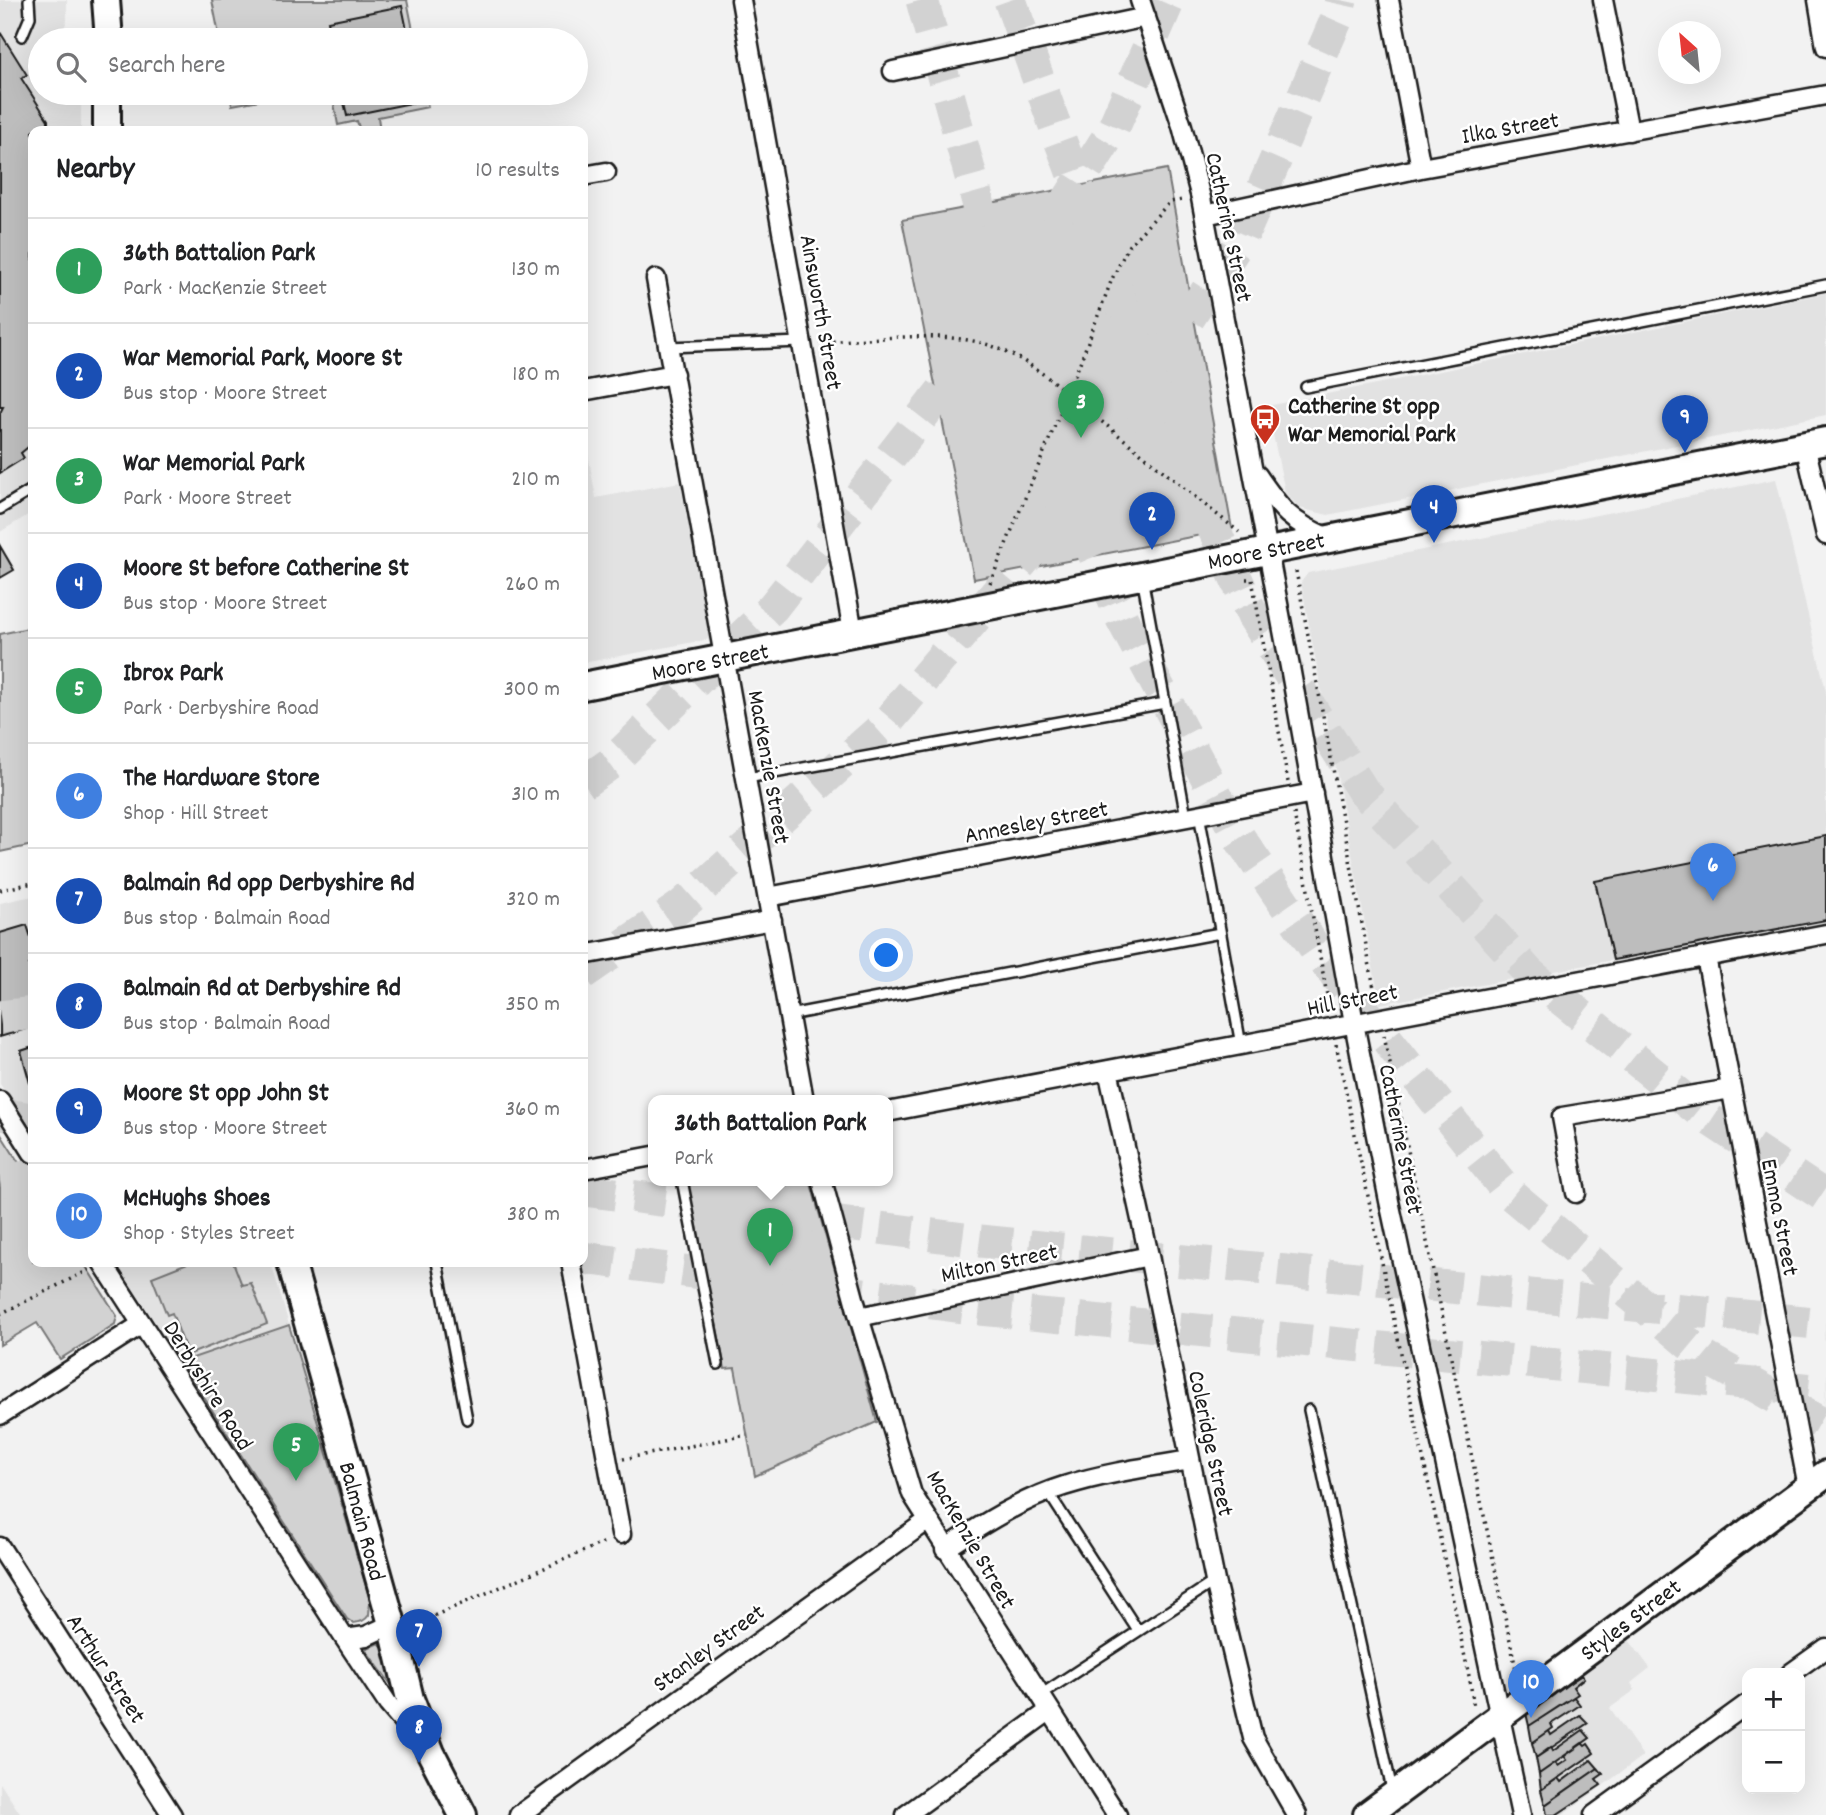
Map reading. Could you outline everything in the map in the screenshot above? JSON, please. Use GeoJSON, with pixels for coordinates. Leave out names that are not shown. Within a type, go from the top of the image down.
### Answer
{"type":"FeatureCollection","features":[{"type":"Feature","properties":{"kind":"main road"},"geometry":{"type":"LineString","coordinates":[[106,0],[108,28]]}},
{"type":"Feature","properties":{"kind":"main road"},"geometry":{"type":"LineString","coordinates":[[107,105],[107,126]]}},
{"type":"Feature","properties":{"kind":"main road","name":"Moore Street"},"geometry":{"type":"LineString","coordinates":[[588,685],[1815,443]]}},
{"type":"Feature","properties":{"kind":"main road","name":"Balmain Road"},"geometry":{"type":"LineString","coordinates":[[293,1267],[402,1624],[410,1699],[430,1753],[462,1815]]}},
{"type":"Feature","properties":{"kind":"main road","name":"Styles Street"},"geometry":{"type":"LineString","coordinates":[[1367,1815],[1817,1481]]}},
{"type":"Feature","properties":{"kind":"street","name":"Ainsworth Street"},"geometry":{"type":"LineString","coordinates":[[741,0],[853,632]]}},
{"type":"Feature","properties":{"kind":"street"},"geometry":{"type":"LineString","coordinates":[[1389,0],[1421,168]]}},
{"type":"Feature","properties":{"kind":"street"},"geometry":{"type":"LineString","coordinates":[[1603,0],[1629,131]]}},
{"type":"Feature","properties":{"kind":"street"},"geometry":{"type":"LineString","coordinates":[[1818,0],[1826,47]]}},
{"type":"Feature","properties":{"kind":"street"},"geometry":{"type":"LineString","coordinates":[[893,71],[1143,8]]}},
{"type":"Feature","properties":{"kind":"street","name":"Catherine Street"},"geometry":{"type":"LineString","coordinates":[[1143,8],[1182,126],[1205,215],[1389,1201],[1521,1815]]}},
{"type":"Feature","properties":{"kind":"street","name":"Ilka Street"},"geometry":{"type":"LineString","coordinates":[[1205,215],[1421,168],[1826,95]]}},
{"type":"Feature","properties":{"kind":"street"},"geometry":{"type":"LineString","coordinates":[[588,175],[606,172]]}},
{"type":"Feature","properties":{"kind":"street","name":"MacKenzie Street"},"geometry":{"type":"LineString","coordinates":[[656,279],[803,1095]]}},
{"type":"Feature","properties":{"kind":"street"},"geometry":{"type":"LineString","coordinates":[[588,390],[674,374]]}},
{"type":"Feature","properties":{"kind":"street"},"geometry":{"type":"LineString","coordinates":[[1815,443],[1826,535]]}},
{"type":"Feature","properties":{"kind":"street","name":"Catherine Street"},"geometry":{"type":"LineString","coordinates":[[1253,470],[1284,513],[1306,529],[1328,538]]}},
{"type":"Feature","properties":{"kind":"street","name":"Annesley Street"},"geometry":{"type":"LineString","coordinates":[[768,897],[1313,793]]}},
{"type":"Feature","properties":{"kind":"street"},"geometry":{"type":"LineString","coordinates":[[588,954],[772,920]]}},
{"type":"Feature","properties":{"kind":"street","name":"Hill Street"},"geometry":{"type":"LineString","coordinates":[[893,1111],[1826,934]]}},
{"type":"Feature","properties":{"kind":"street","name":"Emma Street"},"geometry":{"type":"LineString","coordinates":[[1706,957],[1731,1089],[1817,1481]]}},
{"type":"Feature","properties":{"kind":"street","name":"Coleridge Street"},"geometry":{"type":"LineString","coordinates":[[1108,1070],[1215,1581],[1253,1738],[1297,1815]]}},
{"type":"Feature","properties":{"kind":"street"},"geometry":{"type":"LineString","coordinates":[[1576,1193],[1562,1118],[1731,1089]]}},
{"type":"Feature","properties":{"kind":"street"},"geometry":{"type":"LineString","coordinates":[[0,1101],[28,1145]]}},
{"type":"Feature","properties":{"kind":"street"},"geometry":{"type":"LineString","coordinates":[[588,1168],[648,1157]]}},
{"type":"Feature","properties":{"kind":"street","name":"MacKenzie Street"},"geometry":{"type":"LineString","coordinates":[[824,1186],[859,1317],[912,1494],[1117,1815]]}},
{"type":"Feature","properties":{"kind":"street","name":"Milton Street"},"geometry":{"type":"LineString","coordinates":[[859,1317],[1149,1256]]}},
{"type":"Feature","properties":{"kind":"street","name":"Derbyshire Road"},"geometry":{"type":"LineString","coordinates":[[99,1267],[142,1324],[388,1704],[430,1753]]}},
{"type":"Feature","properties":{"kind":"street"},"geometry":{"type":"LineString","coordinates":[[571,1267],[621,1534]]}},
{"type":"Feature","properties":{"kind":"street"},"geometry":{"type":"LineString","coordinates":[[0,1415],[142,1324]]}},
{"type":"Feature","properties":{"kind":"street"},"geometry":{"type":"LineString","coordinates":[[945,1549],[984,1525],[1048,1492],[1122,1471],[1190,1460]]}},
{"type":"Feature","properties":{"kind":"street","name":"Stanley Street"},"geometry":{"type":"LineString","coordinates":[[519,1815],[927,1521]]}},
{"type":"Feature","properties":{"kind":"street","name":"Arthur Street"},"geometry":{"type":"LineString","coordinates":[[0,1547],[172,1815]]}},
{"type":"Feature","properties":{"kind":"street"},"geometry":{"type":"LineString","coordinates":[[345,1639],[366,1636],[402,1624]]}},
{"type":"Feature","properties":{"kind":"street"},"geometry":{"type":"LineString","coordinates":[[1798,1668],[1826,1648]]}},
{"type":"Feature","properties":{"kind":"street"},"geometry":{"type":"LineString","coordinates":[[1594,1815],[1742,1708]]}},
{"type":"Feature","properties":{"kind":"street"},"geometry":{"type":"LineString","coordinates":[[906,1815],[1049,1711]]}},
{"type":"Feature","properties":{"kind":"lane"},"geometry":{"type":"LineString","coordinates":[[22,36],[30,17],[29,0]]}},
{"type":"Feature","properties":{"kind":"lane"},"geometry":{"type":"LineString","coordinates":[[1306,387],[1826,285]]}},
{"type":"Feature","properties":{"kind":"lane"},"geometry":{"type":"LineString","coordinates":[[668,347],[802,342]]}},
{"type":"Feature","properties":{"kind":"lane"},"geometry":{"type":"LineString","coordinates":[[0,509],[28,491]]}},
{"type":"Feature","properties":{"kind":"lane"},"geometry":{"type":"LineString","coordinates":[[1142,575],[1165,703],[1220,933],[1241,1045]]}},
{"type":"Feature","properties":{"kind":"lane"},"geometry":{"type":"LineString","coordinates":[[747,778],[1165,703]]}},
{"type":"Feature","properties":{"kind":"lane"},"geometry":{"type":"LineString","coordinates":[[789,1015],[1220,933]]}},
{"type":"Feature","properties":{"kind":"lane"},"geometry":{"type":"LineString","coordinates":[[683,1186],[718,1364]]}},
{"type":"Feature","properties":{"kind":"lane"},"geometry":{"type":"LineString","coordinates":[[438,1267],[467,1419]]}},
{"type":"Feature","properties":{"kind":"lane"},"geometry":{"type":"LineString","coordinates":[[1309,1410],[1394,1795]]}},
{"type":"Feature","properties":{"kind":"lane"},"geometry":{"type":"LineString","coordinates":[[1048,1492],[1138,1631]]}},
{"type":"Feature","properties":{"kind":"lane"},"geometry":{"type":"LineString","coordinates":[[1039,1696],[1215,1581]]}},
{"type":"Feature","properties":{"kind":"path"},"geometry":{"type":"LineString","coordinates":[[990,583],[1112,279],[1129,245],[1170,202],[1182,200]]}},
{"type":"Feature","properties":{"kind":"path"},"geometry":{"type":"LineString","coordinates":[[802,342],[939,337],[981,342],[1017,357],[1068,394],[1239,532]]}},
{"type":"Feature","properties":{"kind":"path","name":"Catherine Street"},"geometry":{"type":"LineString","coordinates":[[1296,570],[1380,1018],[1518,1681]]}},
{"type":"Feature","properties":{"kind":"path"},"geometry":{"type":"LineString","coordinates":[[1246,579],[1252,579]]}},
{"type":"Feature","properties":{"kind":"path"},"geometry":{"type":"LineString","coordinates":[[0,890],[28,884]]}},
{"type":"Feature","properties":{"kind":"path"},"geometry":{"type":"LineString","coordinates":[[0,1314],[93,1267]]}},
{"type":"Feature","properties":{"kind":"path"},"geometry":{"type":"LineString","coordinates":[[607,1462],[747,1435]]}},
{"type":"Feature","properties":{"kind":"path"},"geometry":{"type":"LineString","coordinates":[[402,1624],[621,1534]]}},
{"type":"Feature","properties":{"kind":"shaded area"},"geometry":{"type":"Polygon","coordinates":[[[0,0],[67,0],[64,28],[28,28],[28,105],[81,105],[81,126],[28,126],[28,515],[0,532],[0,0]]]}},
{"type":"Feature","properties":{"kind":"shaded area"},"geometry":{"type":"Polygon","coordinates":[[[212,0],[407,0],[413,28],[218,28],[212,0]]]}},
{"type":"Feature","properties":{"kind":"shaded area"},"geometry":{"type":"Polygon","coordinates":[[[334,105],[428,107],[378,117],[379,126],[358,126],[357,121],[338,125],[334,105]]]}},
{"type":"Feature","properties":{"kind":"shaded area"},"geometry":{"type":"Polygon","coordinates":[[[1167,169],[1232,529],[974,579],[902,220],[1167,169]]]}},
{"type":"Feature","properties":{"kind":"shaded area"},"geometry":{"type":"Polygon","coordinates":[[[1826,293],[1826,415],[1328,515],[1299,508],[1285,492],[1267,406],[1826,293]]]}},
{"type":"Feature","properties":{"kind":"shaded area"},"geometry":{"type":"Polygon","coordinates":[[[588,454],[596,498],[680,482],[710,639],[588,662],[588,454]]]}},
{"type":"Feature","properties":{"kind":"shaded area"},"geometry":{"type":"Polygon","coordinates":[[[1776,479],[1826,691],[1826,836],[1595,881],[1613,960],[1380,1004],[1301,582],[1308,573],[1776,479]]]}},
{"type":"Feature","properties":{"kind":"shaded area"},"geometry":{"type":"Polygon","coordinates":[[[28,628],[28,846],[0,852],[0,634],[28,628]]]}},
{"type":"Feature","properties":{"kind":"shaded area"},"geometry":{"type":"Polygon","coordinates":[[[28,897],[28,1127],[0,1084],[0,903],[28,897]]]}},
{"type":"Feature","properties":{"kind":"shaded area"},"geometry":{"type":"Polygon","coordinates":[[[0,1133],[28,1177],[28,1267],[86,1267],[117,1316],[115,1324],[60,1359],[37,1323],[0,1345],[0,1133]]]}},
{"type":"Feature","properties":{"kind":"shaded area"},"geometry":{"type":"Polygon","coordinates":[[[689,1186],[812,1186],[877,1422],[755,1476],[735,1368],[725,1369],[689,1186]]]}},
{"type":"Feature","properties":{"kind":"shaded area"},"geometry":{"type":"Polygon","coordinates":[[[119,1267],[272,1267],[289,1325],[181,1362],[119,1267]]]}},
{"type":"Feature","properties":{"kind":"shaded area"},"geometry":{"type":"Polygon","coordinates":[[[177,1267],[235,1267],[242,1285],[251,1283],[267,1324],[188,1355],[172,1313],[167,1315],[152,1277],[177,1267]]]}},
{"type":"Feature","properties":{"kind":"shaded area"},"geometry":{"type":"Polygon","coordinates":[[[289,1325],[370,1600],[369,1615],[358,1622],[353,1623],[347,1619],[181,1362],[289,1325]]]}},
{"type":"Feature","properties":{"kind":"shaded area"},"geometry":{"type":"Polygon","coordinates":[[[1629,1640],[1650,1668],[1631,1683],[1635,1690],[1610,1708],[1643,1756],[1563,1815],[1547,1815],[1525,1715],[1528,1695],[1629,1640]]]}},
{"type":"Feature","properties":{"kind":"shaded area"},"geometry":{"type":"Polygon","coordinates":[[[379,1643],[382,1646],[393,1687],[365,1649],[379,1643]]]}},
{"type":"Feature","properties":{"kind":"shaded area"},"geometry":{"type":"Polygon","coordinates":[[[0,1783],[21,1815],[0,1815],[0,1783]]]}},
{"type":"Feature","properties":{"kind":"building"},"geometry":{"type":"Polygon","coordinates":[[[402,6],[407,28],[329,28],[328,21],[402,6]]]}},
{"type":"Feature","properties":{"kind":"building"},"geometry":{"type":"Polygon","coordinates":[[[0,32],[27,75],[21,78],[28,89],[28,105],[38,105],[48,120],[48,126],[28,126],[28,447],[21,453],[24,458],[0,473],[0,413],[3,407],[0,407],[0,32]]]}},
{"type":"Feature","properties":{"kind":"building"},"geometry":{"type":"Polygon","coordinates":[[[345,105],[401,105],[347,116],[345,105]]]}},
{"type":"Feature","properties":{"kind":"building"},"geometry":{"type":"Polygon","coordinates":[[[0,546],[14,570],[0,578],[0,546]]]}},
{"type":"Feature","properties":{"kind":"building"},"geometry":{"type":"Polygon","coordinates":[[[1826,836],[1826,920],[1613,960],[1595,881],[1826,836]]]}},
{"type":"Feature","properties":{"kind":"building"},"geometry":{"type":"Polygon","coordinates":[[[27,925],[28,928],[28,1029],[0,1037],[0,933],[27,925]]]}},
{"type":"Feature","properties":{"kind":"building"},"geometry":{"type":"Polygon","coordinates":[[[28,1049],[28,1076],[21,1051],[28,1049]]]}},
{"type":"Feature","properties":{"kind":"building"},"geometry":{"type":"Polygon","coordinates":[[[1582,1675],[1584,1678],[1573,1687],[1578,1694],[1529,1726],[1526,1713],[1529,1708],[1582,1675]]]}},
{"type":"Feature","properties":{"kind":"building"},"geometry":{"type":"Polygon","coordinates":[[[1574,1697],[1580,1705],[1551,1724],[1553,1728],[1532,1743],[1529,1726],[1574,1697]]]}},
{"type":"Feature","properties":{"kind":"building"},"geometry":{"type":"Polygon","coordinates":[[[1580,1715],[1588,1723],[1536,1758],[1532,1743],[1549,1731],[1551,1735],[1580,1715]]]}},
{"type":"Feature","properties":{"kind":"building"},"geometry":{"type":"Polygon","coordinates":[[[1583,1730],[1590,1738],[1539,1774],[1536,1758],[1551,1747],[1553,1751],[1583,1730]]]}},
{"type":"Feature","properties":{"kind":"building"},"geometry":{"type":"Polygon","coordinates":[[[1582,1743],[1585,1746],[1588,1744],[1594,1753],[1541,1790],[1539,1774],[1555,1763],[1558,1766],[1567,1760],[1564,1756],[1582,1743]]]}},
{"type":"Feature","properties":{"kind":"building"},"geometry":{"type":"Polygon","coordinates":[[[1591,1760],[1598,1768],[1545,1805],[1541,1790],[1558,1778],[1561,1782],[1591,1760]]]}},
{"type":"Feature","properties":{"kind":"building"},"geometry":{"type":"Polygon","coordinates":[[[1598,1768],[1603,1774],[1596,1779],[1601,1785],[1556,1815],[1547,1815],[1545,1805],[1598,1768]]]}},
{"type":"Feature","properties":{"kind":"tunnel"},"geometry":{"type":"LineString","coordinates":[[922,0],[996,267],[1079,518],[1122,619],[1238,836],[1320,955],[1507,1191],[1706,1358],[1826,1426]]}},
{"type":"Feature","properties":{"kind":"tunnel"},"geometry":{"type":"LineString","coordinates":[[1010,0],[1167,425],[1253,616],[1363,791],[1529,973],[1709,1119],[1826,1197]]}},
{"type":"Feature","properties":{"kind":"tunnel"},"geometry":{"type":"LineString","coordinates":[[588,779],[611,763],[773,607],[967,359],[1113,129],[1169,0]]}},
{"type":"Feature","properties":{"kind":"tunnel"},"geometry":{"type":"LineString","coordinates":[[588,970],[680,907],[883,727],[1052,527],[1242,237],[1337,18],[1341,0]]}},
{"type":"Feature","properties":{"kind":"tunnel"},"geometry":{"type":"LineString","coordinates":[[0,1017],[28,1014]]}},
{"type":"Feature","properties":{"kind":"tunnel"},"geometry":{"type":"LineString","coordinates":[[0,1114],[28,1118]]}},
{"type":"Feature","properties":{"kind":"tunnel"},"geometry":{"type":"LineString","coordinates":[[0,1181],[28,1177]]}},
{"type":"Feature","properties":{"kind":"tunnel"},"geometry":{"type":"LineString","coordinates":[[588,1191],[980,1241],[1826,1324]]}},
{"type":"Feature","properties":{"kind":"tunnel"},"geometry":{"type":"LineString","coordinates":[[588,1259],[980,1309],[1826,1391]]}},
{"type":"Feature","properties":{"kind":"place","name":"War Memorial Park"},"geometry":{"type":"Point","coordinates":[1081,438]}},
{"type":"Feature","properties":{"kind":"place","name":"Catherine St opp War Memorial Park"},"geometry":{"type":"Point","coordinates":[1265,446]}},
{"type":"Feature","properties":{"kind":"place","name":"Moore St opp John St"},"geometry":{"type":"Point","coordinates":[1685,453]}},
{"type":"Feature","properties":{"kind":"place","name":"Moore St before Catherine St"},"geometry":{"type":"Point","coordinates":[1434,543]}},
{"type":"Feature","properties":{"kind":"place","name":"War Memorial Park, Moore St"},"geometry":{"type":"Point","coordinates":[1152,550]}},
{"type":"Feature","properties":{"kind":"place","name":"The Hardware Store"},"geometry":{"type":"Point","coordinates":[1713,901]}},
{"type":"Feature","properties":{"kind":"place","name":"36th Battalion Park"},"geometry":{"type":"Point","coordinates":[770,1266]}},
{"type":"Feature","properties":{"kind":"place","name":"Ibrox Park"},"geometry":{"type":"Point","coordinates":[296,1481]}},
{"type":"Feature","properties":{"kind":"place","name":"Balmain Rd opp Derbyshire Rd"},"geometry":{"type":"Point","coordinates":[419,1667]}},
{"type":"Feature","properties":{"kind":"place","name":"McHughs Shoes"},"geometry":{"type":"Point","coordinates":[1531,1718]}},
{"type":"Feature","properties":{"kind":"place","name":"Balmain Rd at Derbyshire Rd"},"geometry":{"type":"Point","coordinates":[419,1763]}}]}
